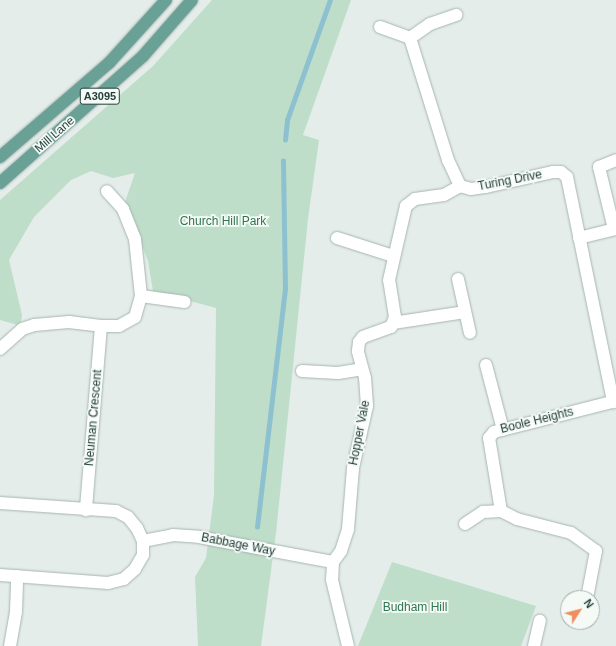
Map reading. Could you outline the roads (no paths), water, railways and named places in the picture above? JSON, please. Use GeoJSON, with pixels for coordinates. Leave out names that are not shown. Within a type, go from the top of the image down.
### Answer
{"type":"FeatureCollection","features":[{"type":"Feature","properties":{"kind":"main road","name":"Mill Lane"},"geometry":{"type":"LineString","coordinates":[[0,157],[108,63],[166,0]]}},
{"type":"Feature","properties":{"kind":"main road","name":"Mill Lane"},"geometry":{"type":"LineString","coordinates":[[0,183],[143,56],[192,0]]}},
{"type":"Feature","properties":{"kind":"street"},"geometry":{"type":"LineString","coordinates":[[380,28],[410,38],[430,24],[456,15]]}},
{"type":"Feature","properties":{"kind":"street","name":"Turing Drive"},"geometry":{"type":"LineString","coordinates":[[410,38],[448,160],[460,186],[471,189],[486,187],[561,172],[567,177],[579,238]]}},
{"type":"Feature","properties":{"kind":"street"},"geometry":{"type":"LineString","coordinates":[[579,238],[615,229],[599,167],[616,160]]}},
{"type":"Feature","properties":{"kind":"street"},"geometry":{"type":"LineString","coordinates":[[393,323],[396,310],[389,280],[393,256],[406,206],[414,199],[444,195],[460,186]]}},
{"type":"Feature","properties":{"kind":"street"},"geometry":{"type":"LineString","coordinates":[[0,349],[22,329],[34,325],[69,322],[101,326],[119,326],[135,317],[141,296],[135,239],[123,209],[107,191]]}},
{"type":"Feature","properties":{"kind":"street"},"geometry":{"type":"LineString","coordinates":[[337,238],[393,256]]}},
{"type":"Feature","properties":{"kind":"street","name":"Boole Heights"},"geometry":{"type":"LineString","coordinates":[[500,512],[488,442],[494,432],[615,401],[579,238]]}},
{"type":"Feature","properties":{"kind":"street"},"geometry":{"type":"LineString","coordinates":[[458,279],[470,333]]}},
{"type":"Feature","properties":{"kind":"street"},"geometry":{"type":"LineString","coordinates":[[141,296],[185,302]]}},
{"type":"Feature","properties":{"kind":"street","name":"Hopper Vale"},"geometry":{"type":"LineString","coordinates":[[333,562],[341,551],[348,529],[353,468],[367,406],[358,351],[361,339],[387,330],[393,323],[466,312]]}},
{"type":"Feature","properties":{"kind":"street","name":"Neuman Crescent"},"geometry":{"type":"LineString","coordinates":[[86,510],[101,326]]}},
{"type":"Feature","properties":{"kind":"street"},"geometry":{"type":"LineString","coordinates":[[486,365],[503,430]]}},
{"type":"Feature","properties":{"kind":"street"},"geometry":{"type":"LineString","coordinates":[[302,371],[338,373],[362,369]]}},
{"type":"Feature","properties":{"kind":"street"},"geometry":{"type":"LineString","coordinates":[[0,504],[116,511],[128,517],[143,541],[143,555],[135,569],[124,579],[108,582],[0,575]]}},
{"type":"Feature","properties":{"kind":"street"},"geometry":{"type":"LineString","coordinates":[[465,524],[483,512],[500,512],[517,519],[571,533],[596,550],[589,590]]}},
{"type":"Feature","properties":{"kind":"street","name":"Babbage Way"},"geometry":{"type":"LineString","coordinates":[[143,541],[173,535],[199,537],[333,562]]}},
{"type":"Feature","properties":{"kind":"street"},"geometry":{"type":"LineString","coordinates":[[333,562],[332,580],[348,646]]}},
{"type":"Feature","properties":{"kind":"street"},"geometry":{"type":"LineString","coordinates":[[10,646],[16,612],[17,576]]}},
{"type":"Feature","properties":{"kind":"street"},"geometry":{"type":"LineString","coordinates":[[534,646],[540,621]]}},
{"type":"Feature","properties":{"kind":"waterway"},"geometry":{"type":"LineString","coordinates":[[285,140],[287,120],[330,0]]}},
{"type":"Feature","properties":{"kind":"waterway"},"geometry":{"type":"LineString","coordinates":[[257,527],[285,290],[283,161]]}},
{"type":"Feature","properties":{"kind":"park label","name":"Church Hill Park"},"geometry":{"type":"Point","coordinates":[223,222]}},
{"type":"Feature","properties":{"kind":"park label","name":"Budham Hill"},"geometry":{"type":"Point","coordinates":[415,608]}}]}
